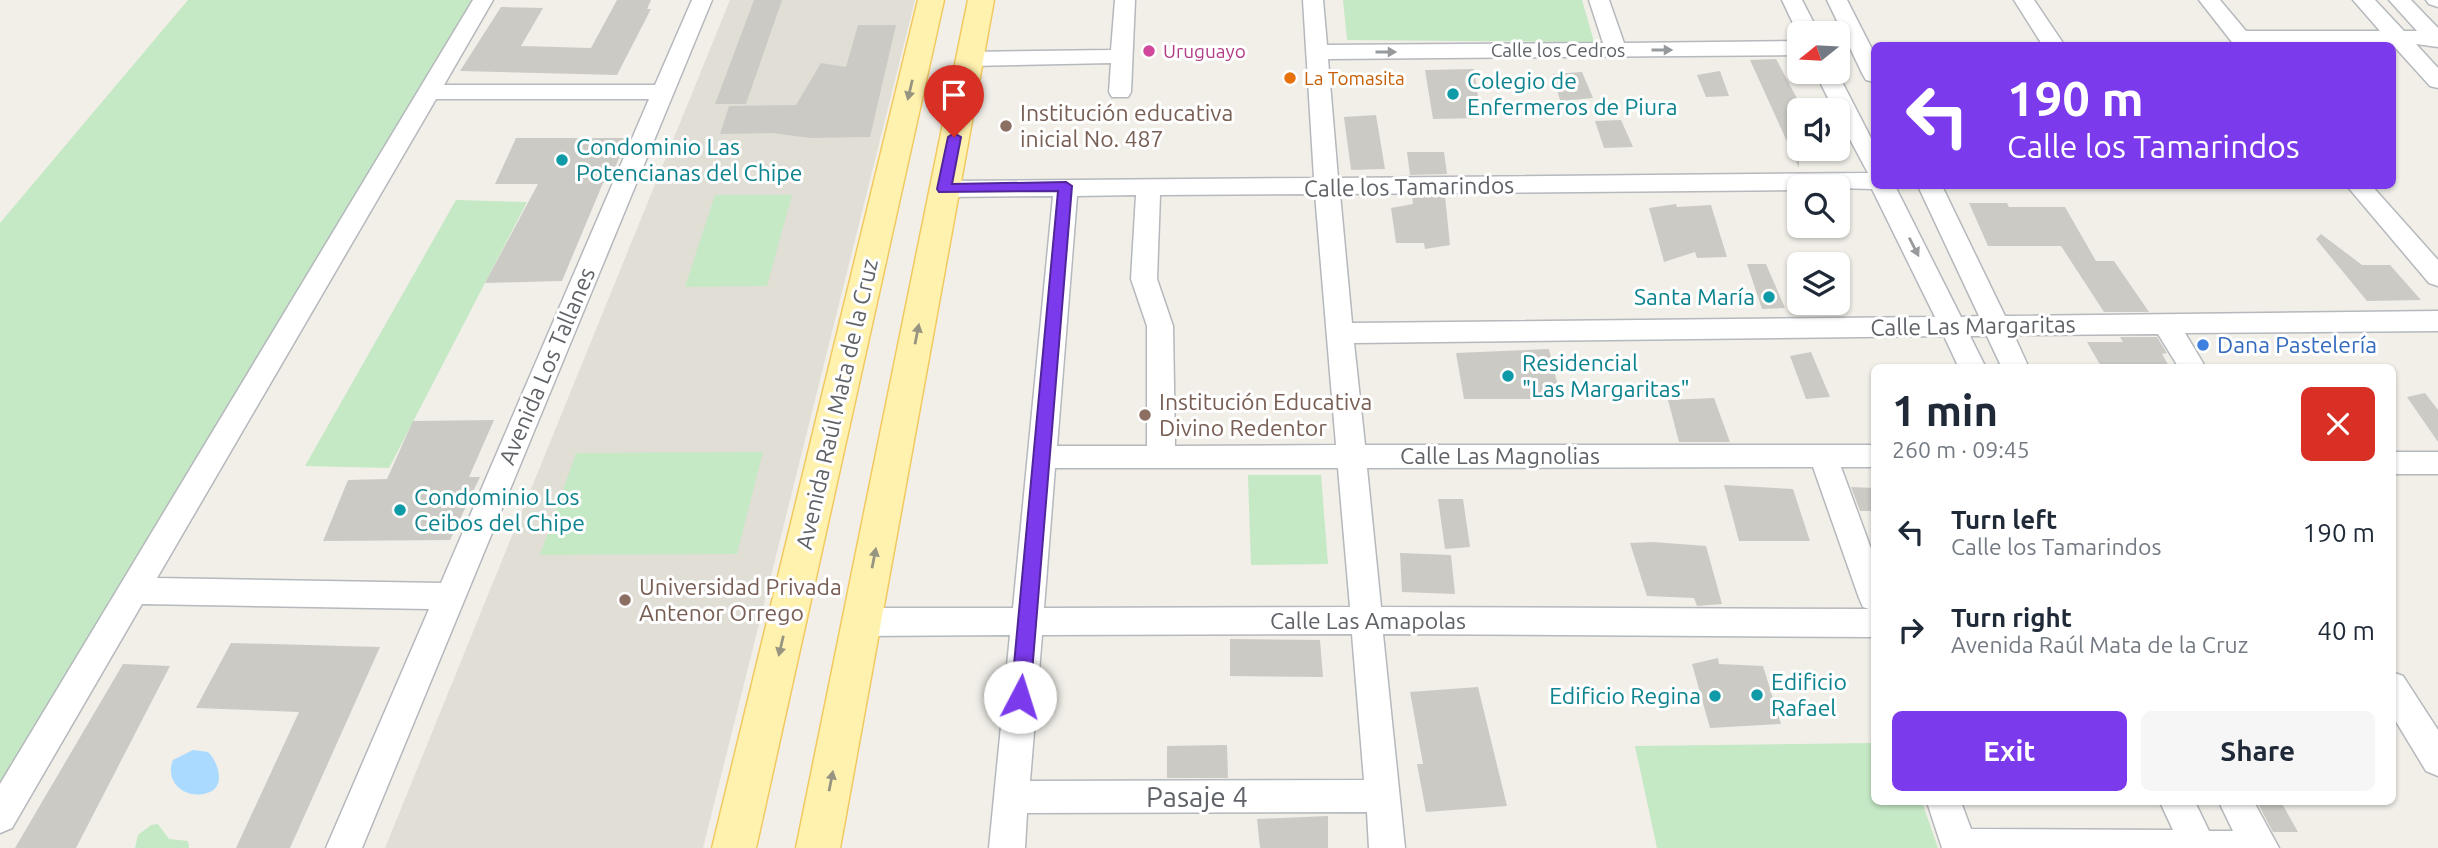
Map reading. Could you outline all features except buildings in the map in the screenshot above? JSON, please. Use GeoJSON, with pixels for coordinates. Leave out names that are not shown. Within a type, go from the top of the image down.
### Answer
{"type":"FeatureCollection","features":[{"type":"Feature","properties":{"kind":"main road","name":"Avenida Raúl Mata de la Cruz"},"geometry":{"type":"LineString","coordinates":[[734,848],[931,0]]}},
{"type":"Feature","properties":{"kind":"main road"},"geometry":{"type":"LineString","coordinates":[[818,848],[981,0]]}},
{"type":"Feature","properties":{"kind":"street"},"geometry":{"type":"LineString","coordinates":[[0,816],[482,0]]}},
{"type":"Feature","properties":{"kind":"street","name":"Avenida Los Tallanes"},"geometry":{"type":"LineString","coordinates":[[344,848],[702,0]]}},
{"type":"Feature","properties":{"kind":"street"},"geometry":{"type":"LineString","coordinates":[[1120,92],[1125,0]]}},
{"type":"Feature","properties":{"kind":"street"},"geometry":{"type":"LineString","coordinates":[[1313,0],[1326,188],[1387,848]]}},
{"type":"Feature","properties":{"kind":"street"},"geometry":{"type":"LineString","coordinates":[[1600,0],[1616,50]]}},
{"type":"Feature","properties":{"kind":"street"},"geometry":{"type":"LineString","coordinates":[[1792,0],[1802,21]]}},
{"type":"Feature","properties":{"kind":"street"},"geometry":{"type":"LineString","coordinates":[[1837,0],[1871,69]]}},
{"type":"Feature","properties":{"kind":"street"},"geometry":{"type":"LineString","coordinates":[[2024,0],[2051,42]]}},
{"type":"Feature","properties":{"kind":"street"},"geometry":{"type":"LineString","coordinates":[[2209,0],[2243,41],[2398,37],[2437,39]]}},
{"type":"Feature","properties":{"kind":"street"},"geometry":{"type":"LineString","coordinates":[[2363,0],[2438,81]]}},
{"type":"Feature","properties":{"kind":"street"},"geometry":{"type":"LineString","coordinates":[[2399,0],[2437,39]]}},
{"type":"Feature","properties":{"kind":"street","name":"Calle los Cedros"},"geometry":{"type":"LineString","coordinates":[[1318,52],[1787,48]]}},
{"type":"Feature","properties":{"kind":"street"},"geometry":{"type":"LineString","coordinates":[[970,59],[1121,56]]}},
{"type":"Feature","properties":{"kind":"street"},"geometry":{"type":"LineString","coordinates":[[1832,84],[1871,161]]}},
{"type":"Feature","properties":{"kind":"street"},"geometry":{"type":"LineString","coordinates":[[426,92],[663,92]]}},
{"type":"Feature","properties":{"kind":"street","name":"Calle los Tamarindos"},"geometry":{"type":"LineString","coordinates":[[944,189],[1066,186],[1326,188],[1871,181]]}},
{"type":"Feature","properties":{"kind":"street"},"geometry":{"type":"LineString","coordinates":[[1007,848],[1066,186]]}},
{"type":"Feature","properties":{"kind":"street"},"geometry":{"type":"LineString","coordinates":[[1148,188],[1144,279],[1160,326],[1161,457]]}},
{"type":"Feature","properties":{"kind":"street"},"geometry":{"type":"LineString","coordinates":[[1886,189],[1971,364]]}},
{"type":"Feature","properties":{"kind":"street"},"geometry":{"type":"LineString","coordinates":[[1931,189],[2014,364]]}},
{"type":"Feature","properties":{"kind":"street"},"geometry":{"type":"LineString","coordinates":[[2362,189],[2438,277]]}},
{"type":"Feature","properties":{"kind":"street","name":"Calle Las Margaritas"},"geometry":{"type":"LineString","coordinates":[[1340,333],[2438,321]]}},
{"type":"Feature","properties":{"kind":"street"},"geometry":{"type":"LineString","coordinates":[[2166,324],[2191,364]]}},
{"type":"Feature","properties":{"kind":"street"},"geometry":{"type":"LineString","coordinates":[[1823,456],[1871,590]]}},
{"type":"Feature","properties":{"kind":"street","name":"Calle Las Magnolias"},"geometry":{"type":"LineString","coordinates":[[1042,457],[1871,456]]}},
{"type":"Feature","properties":{"kind":"street"},"geometry":{"type":"LineString","coordinates":[[2396,463],[2438,463]]}},
{"type":"Feature","properties":{"kind":"street"},"geometry":{"type":"LineString","coordinates":[[134,591],[449,596]]}},
{"type":"Feature","properties":{"kind":"street","name":"Calle Las Amapolas"},"geometry":{"type":"LineString","coordinates":[[862,622],[1367,620],[1871,623]]}},
{"type":"Feature","properties":{"kind":"street"},"geometry":{"type":"LineString","coordinates":[[2396,692],[2438,760]]}},
{"type":"Feature","properties":{"kind":"street","name":"Pasaje 4"},"geometry":{"type":"LineString","coordinates":[[1011,797],[1383,796]]}},
{"type":"Feature","properties":{"kind":"street"},"geometry":{"type":"LineString","coordinates":[[1945,805],[1959,847],[2260,848],[2238,805]]}},
{"type":"Feature","properties":{"kind":"street"},"geometry":{"type":"LineString","coordinates":[[2179,805],[2199,847]]}},
{"type":"Feature","properties":{"kind":"shaded area","name":"Universidad Privada Antenor Orrego"},"geometry":{"type":"Polygon","coordinates":[[[730,0],[915,0],[703,848],[385,848],[730,0]]]}},
{"type":"Feature","properties":{"kind":"green space"},"geometry":{"type":"Polygon","coordinates":[[[188,0],[473,0],[0,783],[0,223],[188,0]]]}},
{"type":"Feature","properties":{"kind":"green space"},"geometry":{"type":"Polygon","coordinates":[[[1343,0],[1582,0],[1594,42],[1347,40],[1343,0]]]}},
{"type":"Feature","properties":{"kind":"green space"},"geometry":{"type":"Polygon","coordinates":[[[715,195],[792,195],[767,286],[685,287],[715,195]]]}},
{"type":"Feature","properties":{"kind":"green space"},"geometry":{"type":"Polygon","coordinates":[[[456,200],[527,202],[389,468],[305,466],[456,200]]]}},
{"type":"Feature","properties":{"kind":"green space"},"geometry":{"type":"Polygon","coordinates":[[[763,452],[737,554],[540,555],[576,453],[763,452]]]}},
{"type":"Feature","properties":{"kind":"green space"},"geometry":{"type":"Polygon","coordinates":[[[1248,475],[1321,475],[1328,564],[1251,565],[1248,475]]]}},
{"type":"Feature","properties":{"kind":"green space"},"geometry":{"type":"Polygon","coordinates":[[[1871,743],[1871,805],[1923,805],[1938,848],[1657,848],[1635,746],[1871,743]]]}},
{"type":"Feature","properties":{"kind":"green space"},"geometry":{"type":"Polygon","coordinates":[[[158,824],[169,839],[188,841],[189,848],[135,848],[138,835],[151,825],[158,824]]]}},
{"type":"Feature","properties":{"kind":"water"},"geometry":{"type":"Polygon","coordinates":[[[193,750],[208,752],[219,774],[217,786],[207,793],[191,794],[184,791],[178,787],[171,775],[173,760],[193,750]]]}},
{"type":"Feature","properties":{"kind":"place","name":"Uruguayo"},"geometry":{"type":"Point","coordinates":[1149,51]}},
{"type":"Feature","properties":{"kind":"place","name":"La Tomasita"},"geometry":{"type":"Point","coordinates":[1290,78]}},
{"type":"Feature","properties":{"kind":"place","name":"Colegio de Enfermeros de Piura"},"geometry":{"type":"Point","coordinates":[1453,94]}},
{"type":"Feature","properties":{"kind":"place","name":"Institución educativa inicial No. 487"},"geometry":{"type":"Point","coordinates":[1006,126]}},
{"type":"Feature","properties":{"kind":"place","name":"Condominio Las Potencianas del Chipe"},"geometry":{"type":"Point","coordinates":[562,160]}},
{"type":"Feature","properties":{"kind":"place","name":"Santa María"},"geometry":{"type":"Point","coordinates":[1769,297]}},
{"type":"Feature","properties":{"kind":"place","name":"Dana Pastelería"},"geometry":{"type":"Point","coordinates":[2203,345]}},
{"type":"Feature","properties":{"kind":"place","name":"Residencial \"Las Margaritas\""},"geometry":{"type":"Point","coordinates":[1508,376]}},
{"type":"Feature","properties":{"kind":"place","name":"Institución Educativa Divino Redentor"},"geometry":{"type":"Point","coordinates":[1145,415]}},
{"type":"Feature","properties":{"kind":"place","name":"Condominio Los Ceibos del Chipe"},"geometry":{"type":"Point","coordinates":[400,510]}},
{"type":"Feature","properties":{"kind":"place","name":"Universidad Privada Antenor Orrego"},"geometry":{"type":"Point","coordinates":[625,600]}},
{"type":"Feature","properties":{"kind":"place","name":"Edificio Rafael"},"geometry":{"type":"Point","coordinates":[1757,695]}},
{"type":"Feature","properties":{"kind":"place","name":"Edificio Regina"},"geometry":{"type":"Point","coordinates":[1715,696]}},
{"type":"Feature","properties":{"kind":"route"},"geometry":{"type":"LineString","coordinates":[[954,137],[944,189],[1066,186],[1020,697]]}}]}
